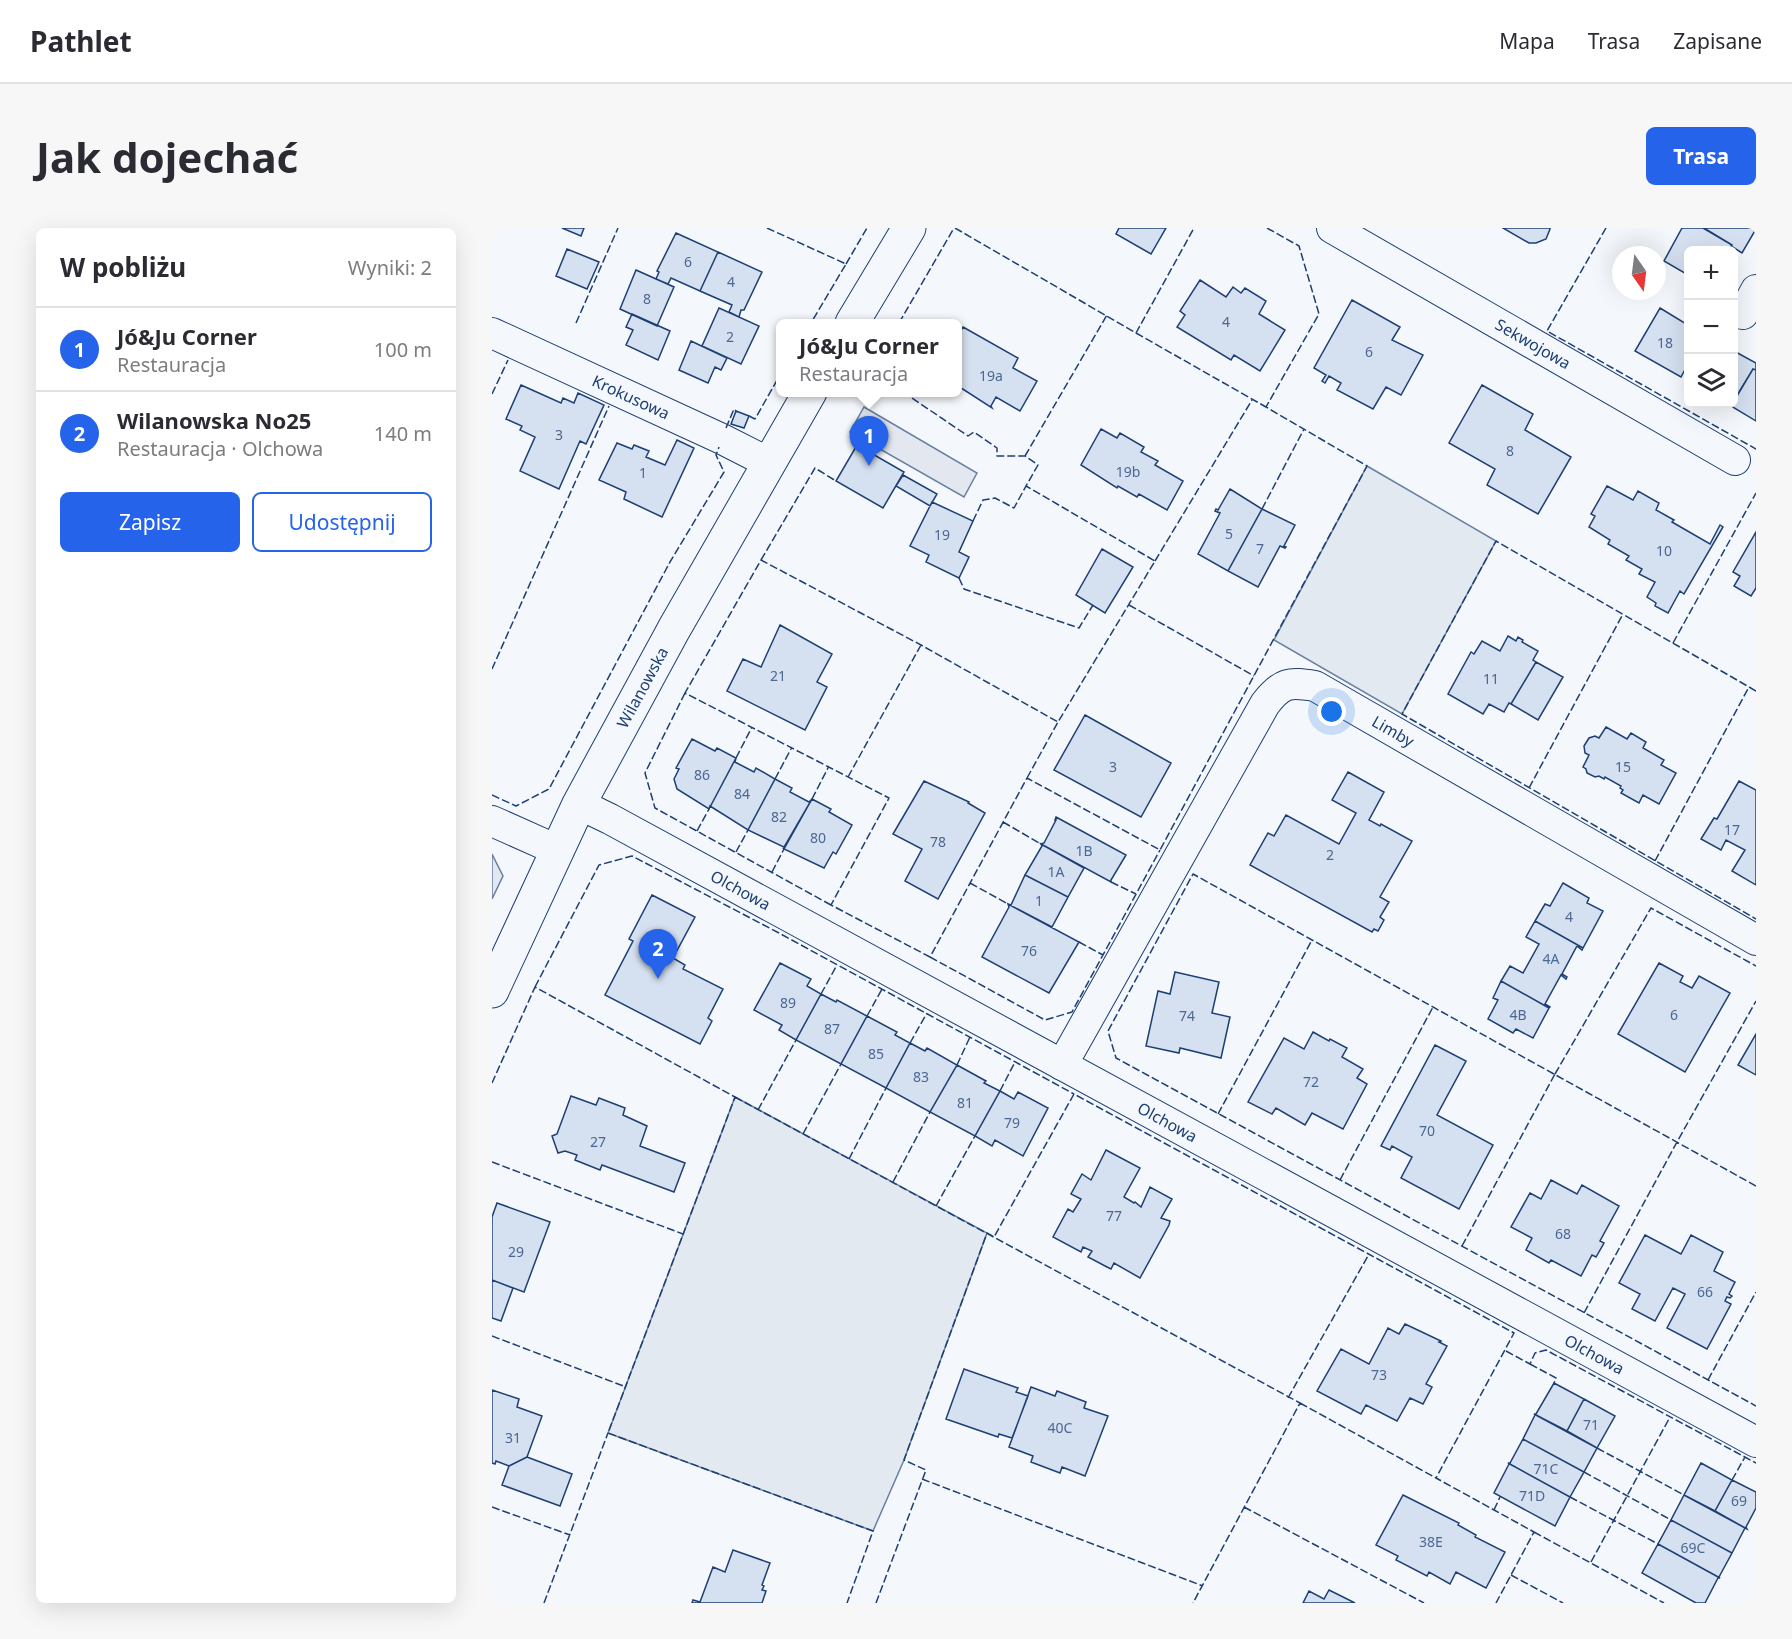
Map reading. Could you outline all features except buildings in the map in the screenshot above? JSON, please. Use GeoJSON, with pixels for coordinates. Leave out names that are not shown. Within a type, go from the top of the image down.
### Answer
{"type":"FeatureCollection","features":[{"type":"Feature","properties":{"kind":"street"},"geometry":{"type":"LineString","coordinates":[[855,319],[909,228]]}},
{"type":"Feature","properties":{"kind":"street","name":"Sekwojowa"},"geometry":{"type":"LineString","coordinates":[[1332,228],[1735,459]]}},
{"type":"Feature","properties":{"kind":"street","name":"Krokusowa"},"geometry":{"type":"LineString","coordinates":[[492,333],[722,439],[768,463]]}},
{"type":"Feature","properties":{"kind":"street","name":"Wilanowska"},"geometry":{"type":"LineString","coordinates":[[492,991],[579,804],[674,629],[808,397]]}},
{"type":"Feature","properties":{"kind":"street","name":"Limby"},"geometry":{"type":"LineString","coordinates":[[1062,1065],[1265,704],[1275,691],[1284,685],[1295,683],[1315,687],[1756,940]]}},
{"type":"Feature","properties":{"kind":"street","name":"Olchowa"},"geometry":{"type":"LineString","coordinates":[[579,804],[620,824],[1756,1442]]}},
{"type":"Feature","properties":{"kind":"street"},"geometry":{"type":"LineString","coordinates":[[492,821],[557,850]]}},
{"type":"Feature","properties":{"kind":"shaded area"},"geometry":{"type":"Polygon","coordinates":[[[864,407],[977,473],[964,497],[850,432],[864,407]]]}},
{"type":"Feature","properties":{"kind":"shaded area"},"geometry":{"type":"Polygon","coordinates":[[[1367,466],[1496,541],[1402,714],[1274,640],[1367,466]]]}},
{"type":"Feature","properties":{"kind":"shaded area"},"geometry":{"type":"Polygon","coordinates":[[[492,854],[503,876],[492,899],[492,854]]]}},
{"type":"Feature","properties":{"kind":"shaded area"},"geometry":{"type":"Polygon","coordinates":[[[735,1097],[987,1233],[904,1460],[873,1531],[608,1433],[735,1097]]]}},
{"type":"Feature","properties":{"kind":"fence"},"geometry":{"type":"LineString","coordinates":[[576,323],[618,228]]}},
{"type":"Feature","properties":{"kind":"fence"},"geometry":{"type":"LineString","coordinates":[[767,228],[846,264],[813,319]]}},
{"type":"Feature","properties":{"kind":"fence"},"geometry":{"type":"LineString","coordinates":[[846,264],[867,228]]}},
{"type":"Feature","properties":{"kind":"fence"},"geometry":{"type":"LineString","coordinates":[[901,319],[954,228]]}},
{"type":"Feature","properties":{"kind":"fence"},"geometry":{"type":"LineString","coordinates":[[955,228],[1136,333],[1194,228]]}},
{"type":"Feature","properties":{"kind":"fence"},"geometry":{"type":"LineString","coordinates":[[910,397],[968,436],[974,432],[997,448],[997,456],[1025,456],[1038,465],[1026,486],[1155,561],[1058,722],[921,645],[761,560],[685,693],[889,798],[831,905],[930,957],[1027,778],[1160,850],[1367,466],[1266,407],[1319,314],[1299,246],[1267,228]]}},
{"type":"Feature","properties":{"kind":"fence"},"geometry":{"type":"LineString","coordinates":[[1606,228],[1547,331],[1756,449]]}},
{"type":"Feature","properties":{"kind":"fence"},"geometry":{"type":"LineString","coordinates":[[1025,456],[1107,315]]}},
{"type":"Feature","properties":{"kind":"fence"},"geometry":{"type":"LineString","coordinates":[[1136,333],[1266,407]]}},
{"type":"Feature","properties":{"kind":"fence"},"geometry":{"type":"LineString","coordinates":[[492,394],[508,360]]}},
{"type":"Feature","properties":{"kind":"fence"},"geometry":{"type":"LineString","coordinates":[[749,416],[755,419],[776,382]]}},
{"type":"Feature","properties":{"kind":"fence"},"geometry":{"type":"LineString","coordinates":[[1155,561],[1252,400]]}},
{"type":"Feature","properties":{"kind":"fence"},"geometry":{"type":"LineString","coordinates":[[492,669],[609,406]]}},
{"type":"Feature","properties":{"kind":"fence"},"geometry":{"type":"LineString","coordinates":[[726,428],[734,409],[736,411]]}},
{"type":"Feature","properties":{"kind":"fence"},"geometry":{"type":"LineString","coordinates":[[1262,509],[1304,429]]}},
{"type":"Feature","properties":{"kind":"fence"},"geometry":{"type":"LineString","coordinates":[[492,795],[516,806],[549,789],[670,562],[724,472],[716,455],[719,447]]}},
{"type":"Feature","properties":{"kind":"fence"},"geometry":{"type":"LineString","coordinates":[[761,560],[815,468],[836,481]]}},
{"type":"Feature","properties":{"kind":"fence"},"geometry":{"type":"LineString","coordinates":[[973,521],[983,500],[995,498],[1014,508],[1026,486]]}},
{"type":"Feature","properties":{"kind":"fence"},"geometry":{"type":"LineString","coordinates":[[1673,643],[1756,493]]}},
{"type":"Feature","properties":{"kind":"fence"},"geometry":{"type":"LineString","coordinates":[[1756,691],[1496,541],[1402,714],[1756,919]]}},
{"type":"Feature","properties":{"kind":"fence"},"geometry":{"type":"LineString","coordinates":[[959,578],[964,589],[1079,628],[1093,605]]}},
{"type":"Feature","properties":{"kind":"fence"},"geometry":{"type":"LineString","coordinates":[[1129,605],[1254,676]]}},
{"type":"Feature","properties":{"kind":"fence"},"geometry":{"type":"LineString","coordinates":[[1529,788],[1623,614]]}},
{"type":"Feature","properties":{"kind":"fence"},"geometry":{"type":"LineString","coordinates":[[848,777],[921,645]]}},
{"type":"Feature","properties":{"kind":"fence"},"geometry":{"type":"LineString","coordinates":[[1655,861],[1749,687]]}},
{"type":"Feature","properties":{"kind":"fence"},"geometry":{"type":"LineString","coordinates":[[685,693],[645,773],[655,808],[831,905]]}},
{"type":"Feature","properties":{"kind":"fence"},"geometry":{"type":"LineString","coordinates":[[1027,778],[1058,722]]}},
{"type":"Feature","properties":{"kind":"fence"},"geometry":{"type":"LineString","coordinates":[[736,758],[752,727]]}},
{"type":"Feature","properties":{"kind":"fence"},"geometry":{"type":"LineString","coordinates":[[775,779],[792,747]]}},
{"type":"Feature","properties":{"kind":"fence"},"geometry":{"type":"LineString","coordinates":[[812,799],[829,766]]}},
{"type":"Feature","properties":{"kind":"fence"},"geometry":{"type":"LineString","coordinates":[[697,831],[709,809]]}},
{"type":"Feature","properties":{"kind":"fence"},"geometry":{"type":"LineString","coordinates":[[1003,822],[1041,844]]}},
{"type":"Feature","properties":{"kind":"fence"},"geometry":{"type":"LineString","coordinates":[[736,852],[748,830]]}},
{"type":"Feature","properties":{"kind":"fence"},"geometry":{"type":"LineString","coordinates":[[772,872],[784,849]]}},
{"type":"Feature","properties":{"kind":"fence"},"geometry":{"type":"LineString","coordinates":[[930,957],[1045,1020],[1072,1012],[1160,850]]}},
{"type":"Feature","properties":{"kind":"fence"},"geometry":{"type":"LineString","coordinates":[[535,987],[599,865],[632,856],[779,933],[1074,1094]]}},
{"type":"Feature","properties":{"kind":"fence"},"geometry":{"type":"LineString","coordinates":[[1756,1186],[1193,874],[1108,1031],[1116,1058],[1756,1406]]}},
{"type":"Feature","properties":{"kind":"fence"},"geometry":{"type":"LineString","coordinates":[[1111,882],[1136,894]]}},
{"type":"Feature","properties":{"kind":"fence"},"geometry":{"type":"LineString","coordinates":[[970,883],[1008,904]]}},
{"type":"Feature","properties":{"kind":"fence"},"geometry":{"type":"LineString","coordinates":[[1555,1074],[1651,908],[1756,966]]}},
{"type":"Feature","properties":{"kind":"fence"},"geometry":{"type":"LineString","coordinates":[[1218,1114],[1312,940]]}},
{"type":"Feature","properties":{"kind":"fence"},"geometry":{"type":"LineString","coordinates":[[1079,942],[1103,955]]}},
{"type":"Feature","properties":{"kind":"fence"},"geometry":{"type":"LineString","coordinates":[[821,994],[837,965]]}},
{"type":"Feature","properties":{"kind":"fence"},"geometry":{"type":"LineString","coordinates":[[492,1083],[535,987],[735,1097],[608,1433],[873,1531],[847,1603]]}},
{"type":"Feature","properties":{"kind":"fence"},"geometry":{"type":"LineString","coordinates":[[867,1016],[882,989]]}},
{"type":"Feature","properties":{"kind":"fence"},"geometry":{"type":"LineString","coordinates":[[1584,1313],[1756,1001]]}},
{"type":"Feature","properties":{"kind":"fence"},"geometry":{"type":"LineString","coordinates":[[1340,1180],[1433,1007],[1435,1008]]}},
{"type":"Feature","properties":{"kind":"fence"},"geometry":{"type":"LineString","coordinates":[[910,1043],[927,1013]]}},
{"type":"Feature","properties":{"kind":"fence"},"geometry":{"type":"LineString","coordinates":[[957,1065],[970,1037]]}},
{"type":"Feature","properties":{"kind":"fence"},"geometry":{"type":"LineString","coordinates":[[758,1110],[796,1040]]}},
{"type":"Feature","properties":{"kind":"fence"},"geometry":{"type":"LineString","coordinates":[[1000,1091],[1015,1062]]}},
{"type":"Feature","properties":{"kind":"fence"},"geometry":{"type":"LineString","coordinates":[[803,1134],[841,1064]]}},
{"type":"Feature","properties":{"kind":"fence"},"geometry":{"type":"LineString","coordinates":[[1462,1246],[1555,1074],[1553,1073]]}},
{"type":"Feature","properties":{"kind":"fence"},"geometry":{"type":"LineString","coordinates":[[849,1159],[886,1088]]}},
{"type":"Feature","properties":{"kind":"fence"},"geometry":{"type":"LineString","coordinates":[[876,1603],[926,1470],[904,1460],[987,1233],[994,1237],[1074,1094],[1514,1333],[1436,1478],[1534,1532],[1496,1603]]}},
{"type":"Feature","properties":{"kind":"fence"},"geometry":{"type":"LineString","coordinates":[[735,1097],[1300,1403],[1193,1603]]}},
{"type":"Feature","properties":{"kind":"fence"},"geometry":{"type":"LineString","coordinates":[[893,1182],[930,1112]]}},
{"type":"Feature","properties":{"kind":"fence"},"geometry":{"type":"LineString","coordinates":[[936,1206],[975,1136]]}},
{"type":"Feature","properties":{"kind":"fence"},"geometry":{"type":"LineString","coordinates":[[492,1162],[683,1234]]}},
{"type":"Feature","properties":{"kind":"fence"},"geometry":{"type":"LineString","coordinates":[[1288,1398],[1369,1254]]}},
{"type":"Feature","properties":{"kind":"fence"},"geometry":{"type":"LineString","coordinates":[[1708,1380],[1756,1292]]}},
{"type":"Feature","properties":{"kind":"fence"},"geometry":{"type":"LineString","coordinates":[[492,1336],[626,1387]]}},
{"type":"Feature","properties":{"kind":"fence"},"geometry":{"type":"LineString","coordinates":[[1506,1351],[1530,1364],[1535,1353],[1546,1350],[1756,1463]]}},
{"type":"Feature","properties":{"kind":"fence"},"geometry":{"type":"LineString","coordinates":[[1530,1364],[1556,1378],[1554,1383]]}},
{"type":"Feature","properties":{"kind":"fence"},"geometry":{"type":"LineString","coordinates":[[1300,1403],[1436,1478]]}},
{"type":"Feature","properties":{"kind":"fence"},"geometry":{"type":"LineString","coordinates":[[1591,1562],[1670,1417]]}},
{"type":"Feature","properties":{"kind":"fence"},"geometry":{"type":"LineString","coordinates":[[544,1603],[608,1433]]}},
{"type":"Feature","properties":{"kind":"fence"},"geometry":{"type":"LineString","coordinates":[[1597,1448],[1684,1495]]}},
{"type":"Feature","properties":{"kind":"fence"},"geometry":{"type":"LineString","coordinates":[[1732,1480],[1745,1457]]}},
{"type":"Feature","properties":{"kind":"fence"},"geometry":{"type":"LineString","coordinates":[[1584,1472],[1671,1520]]}},
{"type":"Feature","properties":{"kind":"fence"},"geometry":{"type":"LineString","coordinates":[[922,1479],[1203,1586]]}},
{"type":"Feature","properties":{"kind":"fence"},"geometry":{"type":"LineString","coordinates":[[1494,1510],[1500,1497]]}},
{"type":"Feature","properties":{"kind":"fence"},"geometry":{"type":"LineString","coordinates":[[1570,1497],[1658,1544]]}},
{"type":"Feature","properties":{"kind":"fence"},"geometry":{"type":"LineString","coordinates":[[492,1507],[570,1535]]}},
{"type":"Feature","properties":{"kind":"fence"},"geometry":{"type":"LineString","coordinates":[[1244,1507],[1424,1603]]}},
{"type":"Feature","properties":{"kind":"fence"},"geometry":{"type":"LineString","coordinates":[[1534,1532],[1664,1603]]}},
{"type":"Feature","properties":{"kind":"fence"},"geometry":{"type":"LineString","coordinates":[[1511,1575],[1563,1603]]}},
{"type":"Feature","properties":{"kind":"place","name":"Jó&Ju Corner"},"geometry":{"type":"Point","coordinates":[869,466]}},
{"type":"Feature","properties":{"kind":"place","name":"Wilanowska No25"},"geometry":{"type":"Point","coordinates":[658,979]}}]}
